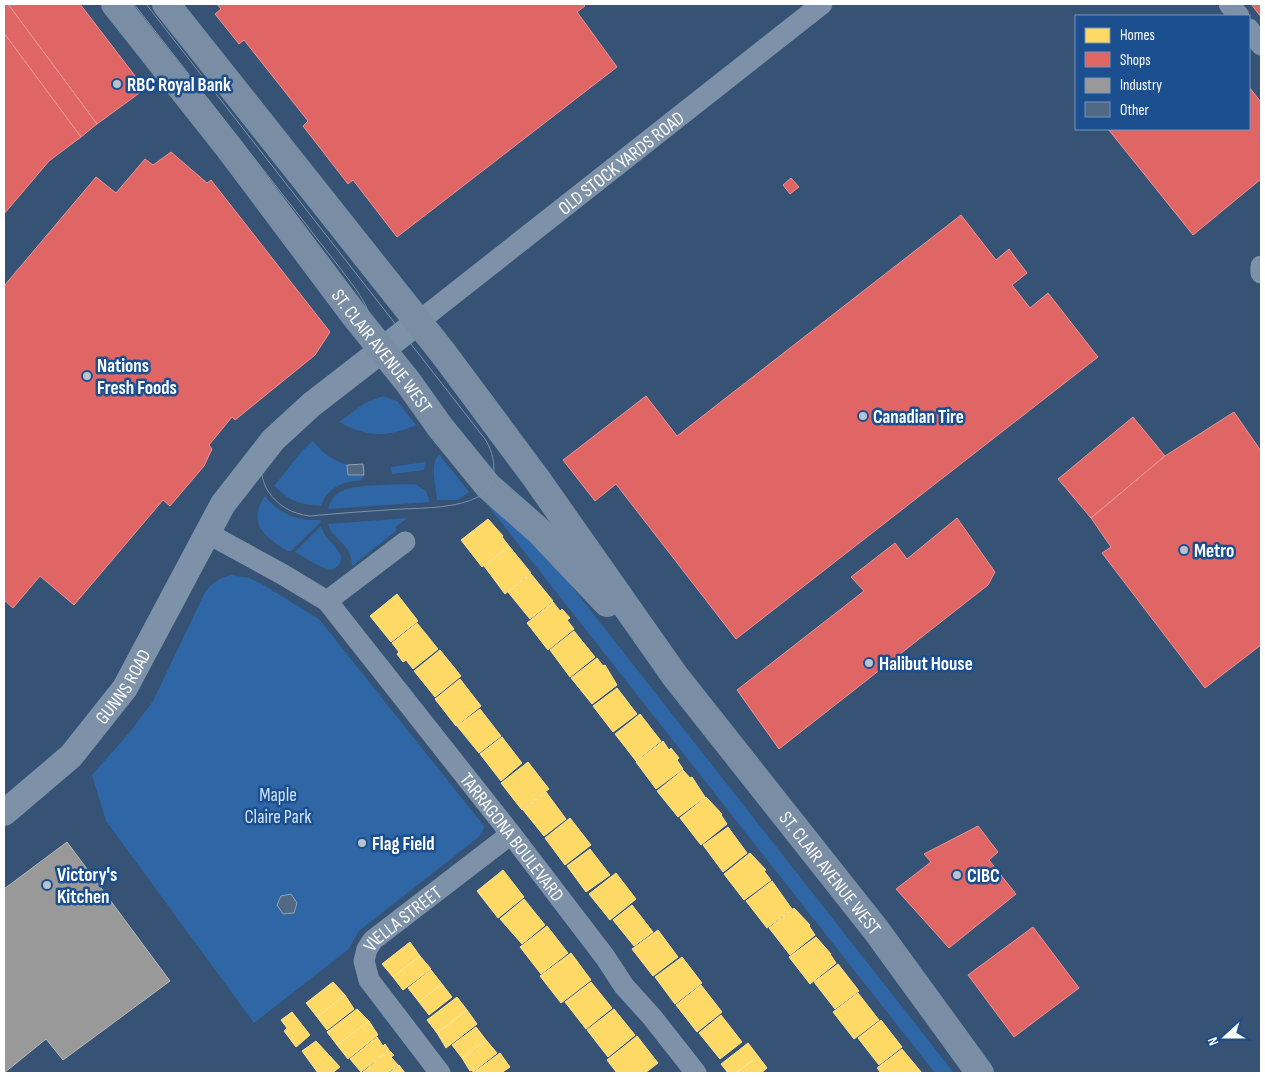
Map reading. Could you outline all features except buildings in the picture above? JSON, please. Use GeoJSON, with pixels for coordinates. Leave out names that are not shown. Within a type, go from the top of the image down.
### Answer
{"type":"FeatureCollection","features":[{"type":"Feature","properties":{"kind":"main road","name":"ST. CLAIR AVENUE WEST"},"geometry":{"type":"LineString","coordinates":[[115,4],[229,148],[408,382],[440,427],[488,486],[539,531],[675,676]]}},
{"type":"Feature","properties":{"kind":"main road","name":"ST. CLAIR AVENUE WEST"},"geometry":{"type":"LineString","coordinates":[[166,4],[418,322],[536,478],[675,676],[876,930],[980,1073]]}},
{"type":"Feature","properties":{"kind":"street","name":"OLD STOCK YARDS ROAD"},"geometry":{"type":"LineString","coordinates":[[418,322],[822,4]]}},
{"type":"Feature","properties":{"kind":"street"},"geometry":{"type":"LineString","coordinates":[[1229,4],[1238,15]]}},
{"type":"Feature","properties":{"kind":"street"},"geometry":{"type":"LineString","coordinates":[[1250,30],[1261,45]]}},
{"type":"Feature","properties":{"kind":"street"},"geometry":{"type":"LineString","coordinates":[[1261,266],[1261,273]]}},
{"type":"Feature","properties":{"kind":"street","name":"GUNNS ROAD"},"geometry":{"type":"LineString","coordinates":[[4,813],[71,756],[125,688],[223,504],[273,440],[312,405],[418,322]]}},
{"type":"Feature","properties":{"kind":"street"},"geometry":{"type":"LineString","coordinates":[[207,533],[327,601],[406,542]]}},
{"type":"Feature","properties":{"kind":"street","name":"TARRAGONA BOULEVARD"},"geometry":{"type":"LineString","coordinates":[[327,601],[511,834],[605,957],[624,986],[652,1017],[696,1073]]}},
{"type":"Feature","properties":{"kind":"street","name":"VIELLA STREET"},"geometry":{"type":"LineString","coordinates":[[440,1073],[369,980],[364,961],[367,949],[378,936],[511,834]]}},
{"type":"Feature","properties":{"kind":"green space"},"geometry":{"type":"Polygon","coordinates":[[[383,396],[397,401],[416,425],[396,432],[377,434],[358,431],[339,422],[365,403],[383,396]]]}},
{"type":"Feature","properties":{"kind":"green space"},"geometry":{"type":"Polygon","coordinates":[[[313,441],[328,456],[347,465],[348,475],[364,475],[361,480],[342,484],[332,490],[321,506],[295,501],[274,486],[302,451],[313,441]]]}},
{"type":"Feature","properties":{"kind":"green space"},"geometry":{"type":"Polygon","coordinates":[[[439,454],[469,492],[457,500],[437,500],[434,464],[439,454]]]}},
{"type":"Feature","properties":{"kind":"green space"},"geometry":{"type":"Polygon","coordinates":[[[425,462],[424,470],[392,474],[391,467],[425,462]]]}},
{"type":"Feature","properties":{"kind":"green space"},"geometry":{"type":"Polygon","coordinates":[[[415,484],[426,491],[430,502],[328,509],[335,496],[345,490],[364,486],[415,484]]]}},
{"type":"Feature","properties":{"kind":"green space"},"geometry":{"type":"Polygon","coordinates":[[[265,496],[277,508],[290,516],[321,520],[321,522],[291,551],[288,551],[272,541],[261,529],[258,522],[257,515],[265,496]]]}},
{"type":"Feature","properties":{"kind":"green space"},"geometry":{"type":"Polygon","coordinates":[[[486,503],[516,525],[562,574],[954,1073],[935,1073],[486,503]]]}},
{"type":"Feature","properties":{"kind":"green space"},"geometry":{"type":"Polygon","coordinates":[[[408,518],[395,527],[397,530],[352,566],[349,552],[330,530],[328,524],[408,518]]]}},
{"type":"Feature","properties":{"kind":"green space"},"geometry":{"type":"Polygon","coordinates":[[[321,526],[325,536],[340,554],[340,563],[331,570],[319,566],[295,552],[321,526]]]}},
{"type":"Feature","properties":{"kind":"green space","name":"Maple Claire Park"},"geometry":{"type":"Polygon","coordinates":[[[231,575],[249,578],[262,584],[319,619],[484,826],[480,836],[359,931],[345,952],[254,1023],[106,821],[92,775],[129,733],[153,701],[205,592],[216,581],[231,575]]]}},
{"type":"Feature","properties":{"kind":"tram line"},"geometry":{"type":"LineString","coordinates":[[134,4],[356,289],[363,300],[372,323],[369,346],[362,359],[286,419],[277,427],[266,442],[262,456],[261,471],[268,491],[276,501],[286,508],[310,516],[441,507],[470,501],[478,497],[490,485],[494,470],[492,454],[485,439],[146,4]]}},
{"type":"Feature","properties":{"kind":"place","name":"RBC Royal Bank"},"geometry":{"type":"Point","coordinates":[117,84]}},
{"type":"Feature","properties":{"kind":"place","name":"Nations Fresh Foods"},"geometry":{"type":"Point","coordinates":[87,376]}},
{"type":"Feature","properties":{"kind":"place","name":"Canadian Tire"},"geometry":{"type":"Point","coordinates":[863,416]}},
{"type":"Feature","properties":{"kind":"place","name":"Metro"},"geometry":{"type":"Point","coordinates":[1184,550]}},
{"type":"Feature","properties":{"kind":"place","name":"Halibut House"},"geometry":{"type":"Point","coordinates":[869,663]}},
{"type":"Feature","properties":{"kind":"place","name":"Flag Field"},"geometry":{"type":"Point","coordinates":[362,843]}},
{"type":"Feature","properties":{"kind":"place","name":"CIBC"},"geometry":{"type":"Point","coordinates":[957,875]}},
{"type":"Feature","properties":{"kind":"place","name":"Victory's Kitchen"},"geometry":{"type":"Point","coordinates":[47,885]}}]}
